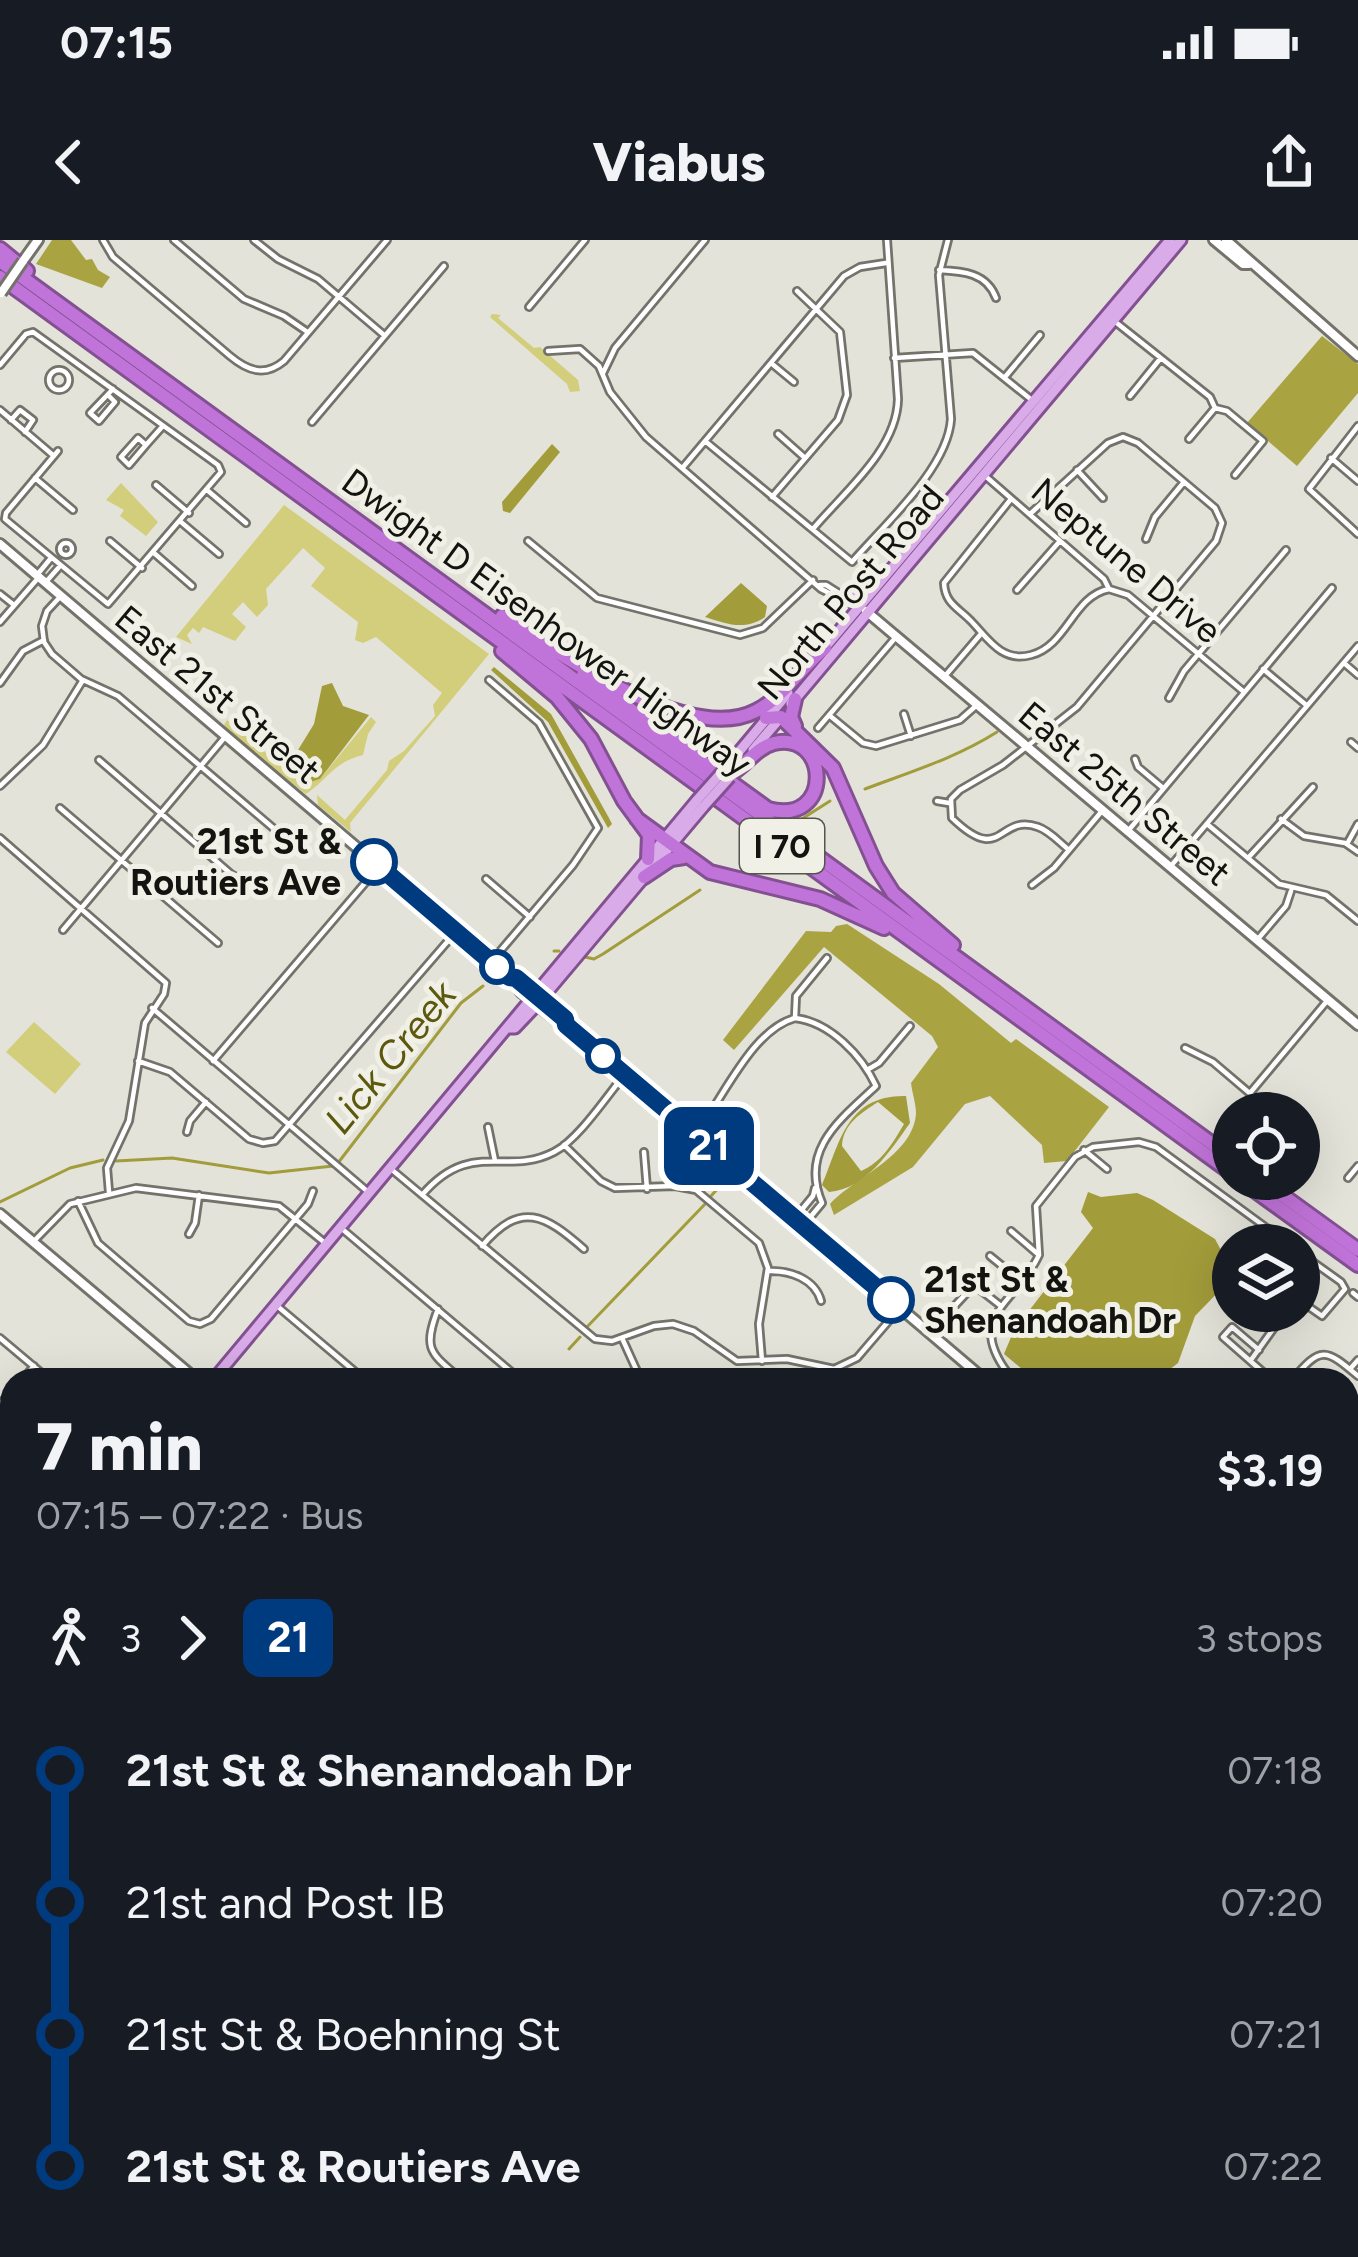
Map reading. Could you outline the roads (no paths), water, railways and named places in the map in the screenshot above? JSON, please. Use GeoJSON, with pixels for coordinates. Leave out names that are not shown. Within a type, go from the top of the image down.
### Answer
{"type":"FeatureCollection","features":[{"type":"Feature","properties":{"kind":"highway"},"geometry":{"type":"LineString","coordinates":[[0,249],[121,349]]}},
{"type":"Feature","properties":{"kind":"highway","name":"Dwight D Eisenhower Highway"},"geometry":{"type":"LineString","coordinates":[[0,261],[1212,1143]]}},
{"type":"Feature","properties":{"kind":"highway","name":"Dwight D Eisenhower Highway"},"geometry":{"type":"LineString","coordinates":[[0,279],[1212,1160]]}},
{"type":"Feature","properties":{"kind":"highway"},"geometry":{"type":"LineString","coordinates":[[291,473],[502,616],[768,808],[784,812],[800,807],[812,796],[817,781],[810,754],[786,742],[766,746],[729,773]]}},
{"type":"Feature","properties":{"kind":"highway"},"geometry":{"type":"LineString","coordinates":[[351,534],[556,696],[598,749],[650,839],[648,859]]}},
{"type":"Feature","properties":{"kind":"highway"},"geometry":{"type":"LineString","coordinates":[[502,616],[603,678],[694,717],[714,720],[738,718],[763,708],[825,648]]}},
{"type":"Feature","properties":{"kind":"highway"},"geometry":{"type":"LineString","coordinates":[[795,699],[791,717],[835,771],[878,869],[903,904],[1086,1050]]}},
{"type":"Feature","properties":{"kind":"highway"},"geometry":{"type":"LineString","coordinates":[[773,718],[803,736]]}},
{"type":"Feature","properties":{"kind":"highway"},"geometry":{"type":"LineString","coordinates":[[637,819],[684,857],[726,878],[809,896],[857,914],[1044,1037]]}},
{"type":"Feature","properties":{"kind":"highway"},"geometry":{"type":"LineString","coordinates":[[644,877],[671,859],[684,857]]}},
{"type":"Feature","properties":{"kind":"highway","name":"Dwight D Eisenhower Highway"},"geometry":{"type":"LineString","coordinates":[[1268,1200],[1358,1265]]}},
{"type":"Feature","properties":{"kind":"highway"},"geometry":{"type":"LineString","coordinates":[[1289,1200],[1358,1250]]}},
{"type":"Feature","properties":{"kind":"main road"},"geometry":{"type":"LineString","coordinates":[[1,294],[38,240]]}},
{"type":"Feature","properties":{"kind":"main road","name":"North Post Road"},"geometry":{"type":"LineString","coordinates":[[1111,318],[1170,240]]}},
{"type":"Feature","properties":{"kind":"main road","name":"North Post Road"},"geometry":{"type":"LineString","coordinates":[[222,1368],[510,1028],[509,1023],[644,877],[825,648],[1181,240]]}},
{"type":"Feature","properties":{"kind":"main road"},"geometry":{"type":"LineString","coordinates":[[1214,240],[1249,264]]}},
{"type":"Feature","properties":{"kind":"main road"},"geometry":{"type":"LineString","coordinates":[[1226,240],[1358,356]]}},
{"type":"Feature","properties":{"kind":"main road","name":"North Post Road"},"geometry":{"type":"LineString","coordinates":[[773,718],[795,699],[876,587],[981,471]]}},
{"type":"Feature","properties":{"kind":"main road","name":"East 21st Street"},"geometry":{"type":"LineString","coordinates":[[0,544],[971,1368]]}},
{"type":"Feature","properties":{"kind":"main road"},"geometry":{"type":"LineString","coordinates":[[844,595],[876,587]]}},
{"type":"Feature","properties":{"kind":"main road","name":"East 25th Street"},"geometry":{"type":"LineString","coordinates":[[861,609],[1358,1024]]}},
{"type":"Feature","properties":{"kind":"main road","name":"North Post Road"},"geometry":{"type":"LineString","coordinates":[[564,965],[648,859],[668,843]]}},
{"type":"Feature","properties":{"kind":"main road"},"geometry":{"type":"LineString","coordinates":[[3,1221],[183,1368]]}},
{"type":"Feature","properties":{"kind":"street"},"geometry":{"type":"LineString","coordinates":[[103,240],[114,258],[251,370],[265,371],[278,366],[387,240]]}},
{"type":"Feature","properties":{"kind":"street"},"geometry":{"type":"LineString","coordinates":[[174,240],[244,299],[287,317],[308,333]]}},
{"type":"Feature","properties":{"kind":"street"},"geometry":{"type":"LineString","coordinates":[[254,240],[318,279],[385,335]]}},
{"type":"Feature","properties":{"kind":"street"},"geometry":{"type":"LineString","coordinates":[[372,240],[381,248]]}},
{"type":"Feature","properties":{"kind":"street"},"geometry":{"type":"LineString","coordinates":[[529,307],[585,240]]}},
{"type":"Feature","properties":{"kind":"street"},"geometry":{"type":"LineString","coordinates":[[548,351],[579,349],[601,370],[705,240]]}},
{"type":"Feature","properties":{"kind":"street"},"geometry":{"type":"LineString","coordinates":[[813,529],[891,433],[898,403],[887,240]]}},
{"type":"Feature","properties":{"kind":"street"},"geometry":{"type":"LineString","coordinates":[[705,441],[852,562],[944,450],[951,421],[939,270],[948,240]]}},
{"type":"Feature","properties":{"kind":"street"},"geometry":{"type":"LineString","coordinates":[[683,467],[848,273],[886,262]]}},
{"type":"Feature","properties":{"kind":"street"},"geometry":{"type":"LineString","coordinates":[[312,422],[444,266]]}},
{"type":"Feature","properties":{"kind":"street"},"geometry":{"type":"LineString","coordinates":[[939,270],[973,273],[994,290],[996,298]]}},
{"type":"Feature","properties":{"kind":"street"},"geometry":{"type":"LineString","coordinates":[[772,497],[839,418],[847,394],[842,339],[832,321],[797,292]]}},
{"type":"Feature","properties":{"kind":"street"},"geometry":{"type":"LineString","coordinates":[[1111,318],[1210,398],[1215,408],[1227,411],[1263,441],[1235,476]]}},
{"type":"Feature","properties":{"kind":"street"},"geometry":{"type":"LineString","coordinates":[[0,365],[30,332],[220,470],[142,568],[110,541]]}},
{"type":"Feature","properties":{"kind":"street"},"geometry":{"type":"LineString","coordinates":[[1005,377],[1040,335]]}},
{"type":"Feature","properties":{"kind":"street"},"geometry":{"type":"LineString","coordinates":[[894,358],[973,353],[1037,404]]}},
{"type":"Feature","properties":{"kind":"street"},"geometry":{"type":"LineString","coordinates":[[1130,396],[1160,359]]}},
{"type":"Feature","properties":{"kind":"street"},"geometry":{"type":"LineString","coordinates":[[67,372],[75,361]]}},
{"type":"Feature","properties":{"kind":"street"},"geometry":{"type":"LineString","coordinates":[[771,362],[794,382]]}},
{"type":"Feature","properties":{"kind":"street","name":"East 25th Street"},"geometry":{"type":"LineString","coordinates":[[601,370],[610,392],[644,434],[817,582],[861,609]]}},
{"type":"Feature","properties":{"kind":"street"},"geometry":{"type":"LineString","coordinates":[[1189,439],[1215,408]]}},
{"type":"Feature","properties":{"kind":"street"},"geometry":{"type":"LineString","coordinates":[[0,410],[56,454],[35,478],[73,510]]}},
{"type":"Feature","properties":{"kind":"street"},"geometry":{"type":"LineString","coordinates":[[11,420],[20,410],[33,420],[25,432]]}},
{"type":"Feature","properties":{"kind":"street"},"geometry":{"type":"LineString","coordinates":[[146,445],[137,438],[121,457],[129,465],[146,445],[163,425]]}},
{"type":"Feature","properties":{"kind":"street"},"geometry":{"type":"LineString","coordinates":[[1358,426],[1309,489],[1358,534]]}},
{"type":"Feature","properties":{"kind":"street"},"geometry":{"type":"LineString","coordinates":[[778,434],[805,458]]}},
{"type":"Feature","properties":{"kind":"street"},"geometry":{"type":"LineString","coordinates":[[937,801],[950,800],[1028,746],[1083,700],[1219,538],[1222,527],[1220,514],[1129,438],[1110,441],[1030,514]]}},
{"type":"Feature","properties":{"kind":"street"},"geometry":{"type":"LineString","coordinates":[[1331,458],[1358,481]]}},
{"type":"Feature","properties":{"kind":"street"},"geometry":{"type":"LineString","coordinates":[[1077,470],[1103,498]]}},
{"type":"Feature","properties":{"kind":"street","name":"Neptune Drive"},"geometry":{"type":"LineString","coordinates":[[981,471],[1104,579],[1109,589],[1128,595],[1244,692]]}},
{"type":"Feature","properties":{"kind":"street","name":"East 21st Street"},"geometry":{"type":"LineString","coordinates":[[35,478],[5,517],[108,604],[142,568]]}},
{"type":"Feature","properties":{"kind":"street"},"geometry":{"type":"LineString","coordinates":[[1146,539],[1157,514],[1184,482]]}},
{"type":"Feature","properties":{"kind":"street"},"geometry":{"type":"LineString","coordinates":[[156,485],[189,513]]}},
{"type":"Feature","properties":{"kind":"street"},"geometry":{"type":"LineString","coordinates":[[207,490],[246,523]]}},
{"type":"Feature","properties":{"kind":"street"},"geometry":{"type":"LineString","coordinates":[[1012,499],[944,583],[947,600],[993,647],[1027,656],[1051,644],[1089,598],[1109,589]]}},
{"type":"Feature","properties":{"kind":"street"},"geometry":{"type":"LineString","coordinates":[[181,522],[219,554]]}},
{"type":"Feature","properties":{"kind":"street"},"geometry":{"type":"LineString","coordinates":[[528,541],[597,598],[733,634],[762,629],[817,582]]}},
{"type":"Feature","properties":{"kind":"street"},"geometry":{"type":"LineString","coordinates":[[1017,590],[1060,541]]}},
{"type":"Feature","properties":{"kind":"street"},"geometry":{"type":"LineString","coordinates":[[1168,698],[1286,550]]}},
{"type":"Feature","properties":{"kind":"street"},"geometry":{"type":"LineString","coordinates":[[154,553],[193,586]]}},
{"type":"Feature","properties":{"kind":"street"},"geometry":{"type":"LineString","coordinates":[[0,622],[57,561]]}},
{"type":"Feature","properties":{"kind":"street"},"geometry":{"type":"LineString","coordinates":[[40,578],[57,561]]}},
{"type":"Feature","properties":{"kind":"street","name":"East 25th Street"},"geometry":{"type":"LineString","coordinates":[[817,582],[821,590],[861,609]]}},
{"type":"Feature","properties":{"kind":"street"},"geometry":{"type":"LineString","coordinates":[[1128,831],[1332,588]]}},
{"type":"Feature","properties":{"kind":"street"},"geometry":{"type":"LineString","coordinates":[[0,594],[14,606]]}},
{"type":"Feature","properties":{"kind":"street"},"geometry":{"type":"LineString","coordinates":[[61,596],[45,616],[44,640],[52,654],[82,680],[118,696],[279,833]]}},
{"type":"Feature","properties":{"kind":"street"},"geometry":{"type":"LineString","coordinates":[[945,676],[980,634]]}},
{"type":"Feature","properties":{"kind":"street"},"geometry":{"type":"LineString","coordinates":[[818,728],[897,635]]}},
{"type":"Feature","properties":{"kind":"street"},"geometry":{"type":"LineString","coordinates":[[0,683],[25,650],[44,640]]}},
{"type":"Feature","properties":{"kind":"street"},"geometry":{"type":"LineString","coordinates":[[1170,867],[1358,646]]}},
{"type":"Feature","properties":{"kind":"street"},"geometry":{"type":"LineString","coordinates":[[1344,662],[1358,675]]}},
{"type":"Feature","properties":{"kind":"street"},"geometry":{"type":"LineString","coordinates":[[1263,669],[1307,705]]}},
{"type":"Feature","properties":{"kind":"street"},"geometry":{"type":"LineString","coordinates":[[0,786],[43,745],[82,680]]}},
{"type":"Feature","properties":{"kind":"street"},"geometry":{"type":"LineString","coordinates":[[489,680],[539,723],[598,830],[491,962]]}},
{"type":"Feature","properties":{"kind":"street"},"geometry":{"type":"LineString","coordinates":[[829,715],[869,746],[962,719],[978,704]]}},
{"type":"Feature","properties":{"kind":"street"},"geometry":{"type":"LineString","coordinates":[[904,714],[911,736]]}},
{"type":"Feature","properties":{"kind":"street"},"geometry":{"type":"LineString","coordinates":[[63,930],[226,736]]}},
{"type":"Feature","properties":{"kind":"street"},"geometry":{"type":"LineString","coordinates":[[1351,742],[1358,748]]}},
{"type":"Feature","properties":{"kind":"street"},"geometry":{"type":"LineString","coordinates":[[1135,759],[1163,788]]}},
{"type":"Feature","properties":{"kind":"street"},"geometry":{"type":"LineString","coordinates":[[99,760],[231,874],[256,889]]}},
{"type":"Feature","properties":{"kind":"street"},"geometry":{"type":"LineString","coordinates":[[1248,858],[1313,787]]}},
{"type":"Feature","properties":{"kind":"street"},"geometry":{"type":"LineString","coordinates":[[950,800],[953,820],[977,840],[992,840],[1030,825],[1069,850]]}},
{"type":"Feature","properties":{"kind":"street"},"geometry":{"type":"LineString","coordinates":[[59,808],[218,943]]}},
{"type":"Feature","properties":{"kind":"street"},"geometry":{"type":"LineString","coordinates":[[1032,885],[1103,810]]}},
{"type":"Feature","properties":{"kind":"street"},"geometry":{"type":"LineString","coordinates":[[1281,819],[1304,836],[1348,844],[1358,852]]}},
{"type":"Feature","properties":{"kind":"street"},"geometry":{"type":"LineString","coordinates":[[1207,824],[1291,889],[1326,895],[1358,921]]}},
{"type":"Feature","properties":{"kind":"street"},"geometry":{"type":"LineString","coordinates":[[1348,844],[1358,824]]}},
{"type":"Feature","properties":{"kind":"street"},"geometry":{"type":"LineString","coordinates":[[0,838],[164,980],[165,992],[145,1023],[129,1121],[106,1168],[109,1192]]}},
{"type":"Feature","properties":{"kind":"street"},"geometry":{"type":"LineString","coordinates":[[213,1061],[379,867]]}},
{"type":"Feature","properties":{"kind":"street"},"geometry":{"type":"LineString","coordinates":[[486,880],[530,916]]}},
{"type":"Feature","properties":{"kind":"street"},"geometry":{"type":"LineString","coordinates":[[1257,940],[1286,905],[1291,889]]}},
{"type":"Feature","properties":{"kind":"street"},"geometry":{"type":"LineString","coordinates":[[139,1061],[165,1069],[256,1142],[278,1140],[456,932]]}},
{"type":"Feature","properties":{"kind":"street"},"geometry":{"type":"LineString","coordinates":[[796,1018],[796,996],[827,958]]}},
{"type":"Feature","properties":{"kind":"street"},"geometry":{"type":"LineString","coordinates":[[1251,1092],[1328,1000]]}},
{"type":"Feature","properties":{"kind":"street"},"geometry":{"type":"LineString","coordinates":[[152,1008],[370,1194]]}},
{"type":"Feature","properties":{"kind":"street"},"geometry":{"type":"LineString","coordinates":[[695,1134],[750,1054],[786,1021],[796,1018],[821,1026],[868,1070],[876,1087],[851,1106],[830,1133],[814,1167],[813,1196],[799,1222]]}},
{"type":"Feature","properties":{"kind":"street"},"geometry":{"type":"LineString","coordinates":[[868,1070],[910,1026]]}},
{"type":"Feature","properties":{"kind":"street"},"geometry":{"type":"LineString","coordinates":[[1185,1048],[1213,1062],[1249,1092]]}},
{"type":"Feature","properties":{"kind":"street"},"geometry":{"type":"LineString","coordinates":[[422,1196],[452,1169],[544,1156],[564,1145],[625,1074]]}},
{"type":"Feature","properties":{"kind":"street"},"geometry":{"type":"LineString","coordinates":[[187,1132],[190,1120],[206,1102]]}},
{"type":"Feature","properties":{"kind":"street"},"geometry":{"type":"LineString","coordinates":[[488,1126],[495,1161]]}},
{"type":"Feature","properties":{"kind":"street"},"geometry":{"type":"LineString","coordinates":[[1004,1368],[992,1350],[992,1320],[1039,1255],[1036,1206],[1084,1150],[1135,1142],[1156,1147],[1260,1224]]}},
{"type":"Feature","properties":{"kind":"street"},"geometry":{"type":"LineString","coordinates":[[564,1145],[606,1184],[623,1190],[683,1186],[704,1195],[759,1243],[768,1271],[760,1319],[762,1361]]}},
{"type":"Feature","properties":{"kind":"street"},"geometry":{"type":"LineString","coordinates":[[1084,1150],[1107,1169]]}},
{"type":"Feature","properties":{"kind":"street"},"geometry":{"type":"LineString","coordinates":[[644,1152],[647,1189]]}},
{"type":"Feature","properties":{"kind":"street"},"geometry":{"type":"LineString","coordinates":[[1348,1178],[1358,1166]]}},
{"type":"Feature","properties":{"kind":"street"},"geometry":{"type":"LineString","coordinates":[[391,1169],[589,1337],[602,1341],[677,1324],[730,1358],[746,1363],[789,1359],[815,1368]]}},
{"type":"Feature","properties":{"kind":"street"},"geometry":{"type":"LineString","coordinates":[[33,1242],[58,1214],[78,1201],[136,1188],[279,1206],[327,1245]]}},
{"type":"Feature","properties":{"kind":"street"},"geometry":{"type":"LineString","coordinates":[[78,1201],[100,1246],[189,1321],[201,1324],[210,1320],[309,1203],[313,1191]]}},
{"type":"Feature","properties":{"kind":"street"},"geometry":{"type":"LineString","coordinates":[[189,1234],[199,1195]]}},
{"type":"Feature","properties":{"kind":"street"},"geometry":{"type":"LineString","coordinates":[[482,1246],[507,1222],[532,1217],[551,1222],[584,1249]]}},
{"type":"Feature","properties":{"kind":"street"},"geometry":{"type":"LineString","coordinates":[[341,1228],[507,1368]]}},
{"type":"Feature","properties":{"kind":"street"},"geometry":{"type":"LineString","coordinates":[[1011,1231],[1039,1255]]}},
{"type":"Feature","properties":{"kind":"street"},"geometry":{"type":"LineString","coordinates":[[990,1256],[1022,1282]]}},
{"type":"Feature","properties":{"kind":"street"},"geometry":{"type":"LineString","coordinates":[[1320,1268],[1345,1288],[1320,1315]]}},
{"type":"Feature","properties":{"kind":"street"},"geometry":{"type":"LineString","coordinates":[[768,1271],[795,1274],[819,1292],[821,1301]]}},
{"type":"Feature","properties":{"kind":"street"},"geometry":{"type":"LineString","coordinates":[[949,1312],[974,1285],[1001,1306]]}},
{"type":"Feature","properties":{"kind":"street"},"geometry":{"type":"LineString","coordinates":[[276,1305],[351,1368]]}},
{"type":"Feature","properties":{"kind":"street"},"geometry":{"type":"LineString","coordinates":[[835,1368],[856,1359],[900,1308]]}},
{"type":"Feature","properties":{"kind":"street"},"geometry":{"type":"LineString","coordinates":[[438,1309],[428,1334],[430,1349],[450,1368]]}},
{"type":"Feature","properties":{"kind":"street"},"geometry":{"type":"LineString","coordinates":[[1258,1368],[1223,1336],[1232,1327],[1259,1350]]}},
{"type":"Feature","properties":{"kind":"street"},"geometry":{"type":"LineString","coordinates":[[1250,1361],[1271,1332]]}},
{"type":"Feature","properties":{"kind":"street"},"geometry":{"type":"LineString","coordinates":[[0,1338],[36,1368]]}},
{"type":"Feature","properties":{"kind":"street"},"geometry":{"type":"LineString","coordinates":[[622,1338],[636,1368]]}},
{"type":"Feature","properties":{"kind":"street"},"geometry":{"type":"LineString","coordinates":[[1306,1368],[1319,1354],[1334,1356],[1348,1368]]}},
{"type":"Feature","properties":{"kind":"waterway","name":"Lick Creek"},"geometry":{"type":"LineString","coordinates":[[865,789],[949,757],[997,732]]}},
{"type":"Feature","properties":{"kind":"waterway","name":"Lick Creek"},"geometry":{"type":"LineString","coordinates":[[797,822],[830,801]]}},
{"type":"Feature","properties":{"kind":"waterway","name":"Lick Creek"},"geometry":{"type":"LineString","coordinates":[[744,861],[760,849]]}},
{"type":"Feature","properties":{"kind":"waterway","name":"Lick Creek"},"geometry":{"type":"LineString","coordinates":[[585,957],[603,954],[700,890]]}},
{"type":"Feature","properties":{"kind":"waterway","name":"Lick Creek"},"geometry":{"type":"LineString","coordinates":[[554,951],[559,951]]}},
{"type":"Feature","properties":{"kind":"waterway","name":"Lick Creek"},"geometry":{"type":"LineString","coordinates":[[508,965],[513,962]]}},
{"type":"Feature","properties":{"kind":"waterway","name":"Lick Creek"},"geometry":{"type":"LineString","coordinates":[[338,1163],[461,1003],[483,986]]}},
{"type":"Feature","properties":{"kind":"waterway","name":"Lick Creek"},"geometry":{"type":"LineString","coordinates":[[116,1161],[172,1158],[269,1173],[333,1166]]}},
{"type":"Feature","properties":{"kind":"waterway","name":"Lick Creek"},"geometry":{"type":"LineString","coordinates":[[0,1202],[70,1168],[103,1160]]}},
{"type":"Feature","properties":{"kind":"waterway"},"geometry":{"type":"LineString","coordinates":[[711,1196],[731,1174]]}},
{"type":"Feature","properties":{"kind":"waterway"},"geometry":{"type":"LineString","coordinates":[[586,1328],[706,1203]]}},
{"type":"Feature","properties":{"kind":"waterway"},"geometry":{"type":"LineString","coordinates":[[569,1349],[580,1337]]}},
{"type":"Feature","properties":{"kind":"place","name":"21st St & Routiers Ave"},"geometry":{"type":"Point","coordinates":[374,862]}},
{"type":"Feature","properties":{"kind":"place","name":"21st St & Shenandoah Dr"},"geometry":{"type":"Point","coordinates":[891,1300]}}]}
